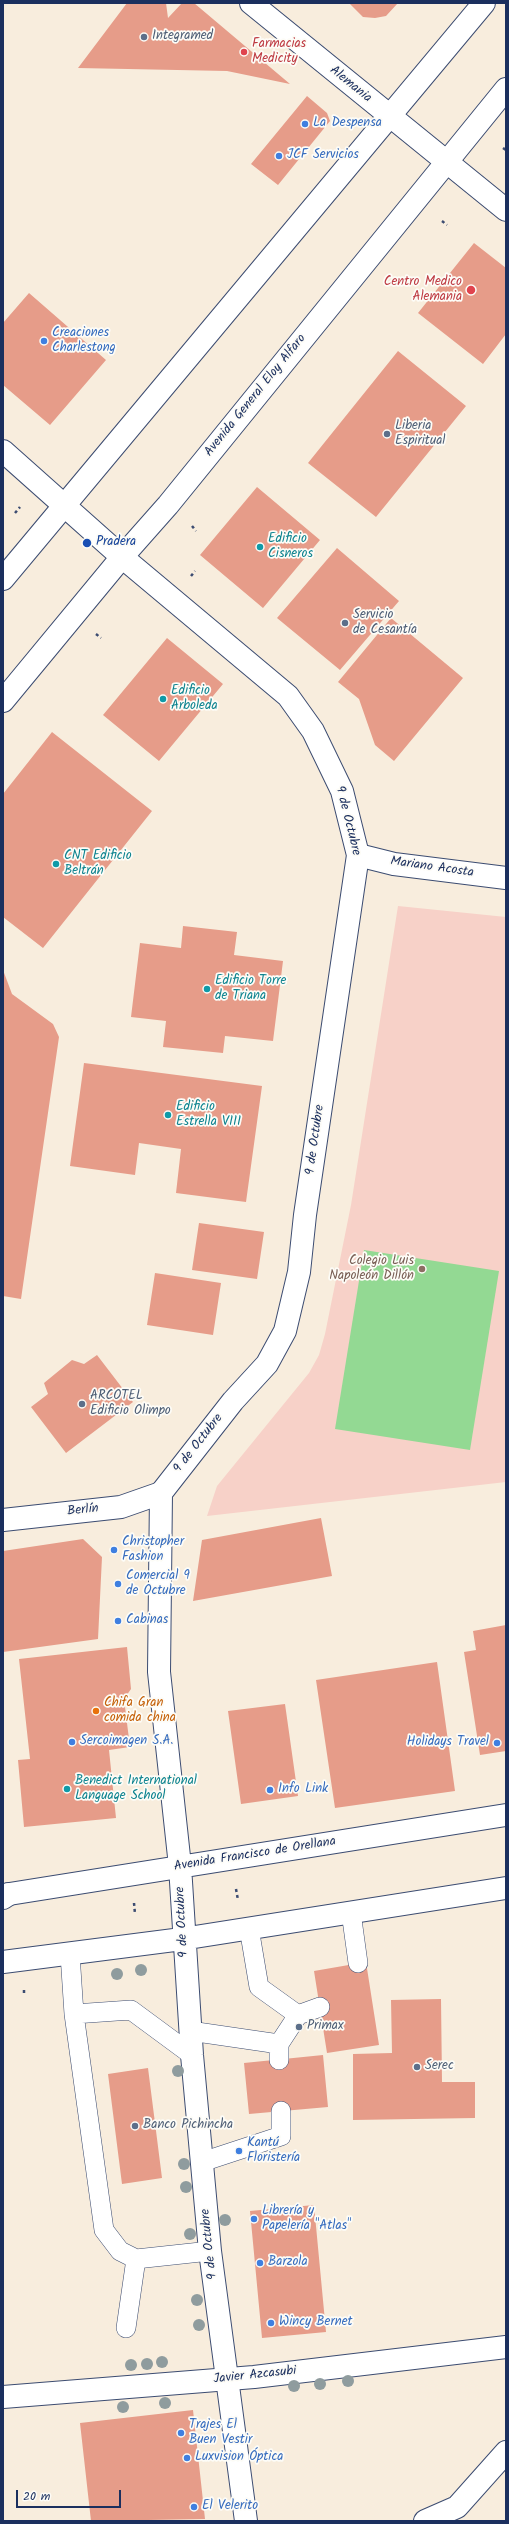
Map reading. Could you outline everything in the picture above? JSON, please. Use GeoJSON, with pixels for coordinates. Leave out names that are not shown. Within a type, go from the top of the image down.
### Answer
{"type":"FeatureCollection","features":[{"type":"Feature","properties":{"kind":"street","name":"Alemania"},"geometry":{"type":"LineString","coordinates":[[251,3],[446,163],[506,210]]}},
{"type":"Feature","properties":{"kind":"street"},"geometry":{"type":"LineString","coordinates":[[3,579],[64,504],[484,3]]}},
{"type":"Feature","properties":{"kind":"street","name":"Avenida General Eloy Alfaro"},"geometry":{"type":"LineString","coordinates":[[3,702],[122,557],[168,505],[506,89]]}},
{"type":"Feature","properties":{"kind":"street","name":"9 de Octubre"},"geometry":{"type":"LineString","coordinates":[[3,451],[122,557],[288,696],[313,731],[342,791],[358,855],[305,1216],[299,1272],[285,1331],[267,1364],[233,1401],[161,1493],[159,1672],[180,1866],[183,1939],[190,2031],[210,2251],[246,2521]]}},
{"type":"Feature","properties":{"kind":"street","name":"Mariano Acosta"},"geometry":{"type":"LineString","coordinates":[[358,855],[394,864],[506,878]]}},
{"type":"Feature","properties":{"kind":"street","name":"Berlín"},"geometry":{"type":"LineString","coordinates":[[3,1520],[121,1507],[161,1493]]}},
{"type":"Feature","properties":{"kind":"street","name":"Avenida Francisco de Orellana"},"geometry":{"type":"LineString","coordinates":[[5,1896],[180,1866],[506,1815]]}},
{"type":"Feature","properties":{"kind":"street"},"geometry":{"type":"LineString","coordinates":[[3,1962],[183,1939],[506,1888]]}},
{"type":"Feature","properties":{"kind":"street","name":"Javier Azcasubi"},"geometry":{"type":"LineString","coordinates":[[3,2396],[228,2379],[506,2347]]}},
{"type":"Feature","properties":{"kind":"street"},"geometry":{"type":"LineString","coordinates":[[425,2521],[457,2506],[506,2452]]}},
{"type":"Feature","properties":{"kind":"lane"},"geometry":{"type":"LineString","coordinates":[[351,1912],[358,1963]]}},
{"type":"Feature","properties":{"kind":"lane"},"geometry":{"type":"LineString","coordinates":[[249,1928],[259,1987],[298,2015]]}},
{"type":"Feature","properties":{"kind":"lane"},"geometry":{"type":"LineString","coordinates":[[70,1954],[74,2014],[104,2230],[120,2251],[136,2259],[210,2251]]}},
{"type":"Feature","properties":{"kind":"lane"},"geometry":{"type":"LineString","coordinates":[[190,2031],[279,2052],[298,2015],[320,2007]]}},
{"type":"Feature","properties":{"kind":"lane"},"geometry":{"type":"LineString","coordinates":[[74,2014],[131,2010],[192,2055]]}},
{"type":"Feature","properties":{"kind":"lane"},"geometry":{"type":"LineString","coordinates":[[202,2162],[281,2136],[281,2111]]}},
{"type":"Feature","properties":{"kind":"lane"},"geometry":{"type":"LineString","coordinates":[[126,2328],[136,2259]]}},
{"type":"Feature","properties":{"kind":"path"},"geometry":{"type":"LineString","coordinates":[[442,221],[447,225]]}},
{"type":"Feature","properties":{"kind":"path"},"geometry":{"type":"LineString","coordinates":[[15,513],[23,503]]}},
{"type":"Feature","properties":{"kind":"path"},"geometry":{"type":"LineString","coordinates":[[192,526],[196,531]]}},
{"type":"Feature","properties":{"kind":"shaded area","name":"Colegio Luis Napoleón Dillón"},"geometry":{"type":"Polygon","coordinates":[[[398,906],[506,917],[506,1482],[207,1516],[217,1486],[309,1373],[319,1355],[325,1334],[351,1205],[398,906]]]}},
{"type":"Feature","properties":{"kind":"green space"},"geometry":{"type":"Polygon","coordinates":[[[364,1250],[499,1271],[470,1450],[335,1429],[364,1250]]]}},
{"type":"Feature","properties":{"kind":"building","name":"Integramed"},"geometry":{"type":"Polygon","coordinates":[[[127,3],[166,3],[168,18],[182,3],[194,3],[290,84],[227,71],[78,68],[127,3]]]}},
{"type":"Feature","properties":{"kind":"building"},"geometry":{"type":"Polygon","coordinates":[[[349,3],[398,3],[386,16],[375,18],[363,17],[349,3]]]}},
{"type":"Feature","properties":{"kind":"building"},"geometry":{"type":"Polygon","coordinates":[[[307,96],[327,113],[330,121],[278,185],[251,164],[307,96]]]}},
{"type":"Feature","properties":{"kind":"building","name":"Centro Medico Alemania"},"geometry":{"type":"Polygon","coordinates":[[[474,243],[506,268],[506,334],[483,364],[418,313],[474,243]]]}},
{"type":"Feature","properties":{"kind":"building","name":"Creaciones Charlestong"},"geometry":{"type":"Polygon","coordinates":[[[29,293],[106,360],[50,425],[3,385],[3,323],[29,293]]]}},
{"type":"Feature","properties":{"kind":"building","name":"Liberia Espiritual"},"geometry":{"type":"Polygon","coordinates":[[[398,351],[466,406],[376,517],[308,463],[398,351]]]}},
{"type":"Feature","properties":{"kind":"building","name":"Edificio Cisneros"},"geometry":{"type":"Polygon","coordinates":[[[257,487],[320,540],[263,608],[200,555],[257,487]]]}},
{"type":"Feature","properties":{"kind":"building"},"geometry":{"type":"Polygon","coordinates":[[[337,548],[399,601],[340,670],[277,618],[337,548]]]}},
{"type":"Feature","properties":{"kind":"building"},"geometry":{"type":"Polygon","coordinates":[[[391,618],[463,678],[394,761],[375,745],[359,699],[338,682],[391,618]]]}},
{"type":"Feature","properties":{"kind":"building","name":"Edificio Arboleda"},"geometry":{"type":"Polygon","coordinates":[[[167,638],[223,684],[159,761],[103,715],[167,638]]]}},
{"type":"Feature","properties":{"kind":"building","name":"CNT Edificio Beltrán"},"geometry":{"type":"Polygon","coordinates":[[[52,732],[152,811],[43,948],[3,917],[3,794],[52,732]]]}},
{"type":"Feature","properties":{"kind":"building","name":"Edificio Torre de Triana"},"geometry":{"type":"Polygon","coordinates":[[[183,926],[237,932],[234,955],[283,961],[273,1041],[225,1036],[223,1053],[163,1047],[166,1021],[131,1017],[140,943],[181,948],[183,926]]]}},
{"type":"Feature","properties":{"kind":"building"},"geometry":{"type":"Polygon","coordinates":[[[3,970],[12,994],[53,1024],[59,1037],[21,1299],[3,1296],[3,970]]]}},
{"type":"Feature","properties":{"kind":"building","name":"Edificio Estrella VIII"},"geometry":{"type":"Polygon","coordinates":[[[84,1063],[262,1086],[246,1202],[176,1193],[181,1149],[139,1143],[135,1175],[70,1166],[84,1063]]]}},
{"type":"Feature","properties":{"kind":"building"},"geometry":{"type":"Polygon","coordinates":[[[199,1223],[264,1232],[257,1279],[192,1270],[199,1223]]]}},
{"type":"Feature","properties":{"kind":"building"},"geometry":{"type":"Polygon","coordinates":[[[155,1273],[221,1283],[213,1335],[147,1325],[155,1273]]]}},
{"type":"Feature","properties":{"kind":"building","name":"ARCOTEL Edificio Olimpo"},"geometry":{"type":"Polygon","coordinates":[[[97,1355],[133,1402],[66,1453],[31,1407],[48,1394],[44,1383],[72,1360],[84,1364],[97,1355]]]}},
{"type":"Feature","properties":{"kind":"building"},"geometry":{"type":"Polygon","coordinates":[[[321,1518],[332,1576],[193,1601],[202,1540],[321,1518]]]}},
{"type":"Feature","properties":{"kind":"building"},"geometry":{"type":"Polygon","coordinates":[[[83,1539],[102,1557],[98,1639],[3,1652],[3,1551],[83,1539]]]}},
{"type":"Feature","properties":{"kind":"building"},"geometry":{"type":"Polygon","coordinates":[[[506,1625],[506,1751],[480,1755],[464,1652],[476,1650],[473,1631],[506,1625]]]}},
{"type":"Feature","properties":{"kind":"building"},"geometry":{"type":"Polygon","coordinates":[[[127,1647],[131,1689],[124,1699],[130,1747],[109,1750],[116,1818],[24,1827],[18,1760],[30,1759],[19,1659],[127,1647]]]}},
{"type":"Feature","properties":{"kind":"building"},"geometry":{"type":"Polygon","coordinates":[[[437,1662],[455,1791],[335,1808],[316,1680],[437,1662]]]}},
{"type":"Feature","properties":{"kind":"building"},"geometry":{"type":"Polygon","coordinates":[[[285,1704],[298,1796],[241,1804],[228,1711],[285,1704]]]}},
{"type":"Feature","properties":{"kind":"building"},"geometry":{"type":"Polygon","coordinates":[[[366,1962],[379,2045],[327,2053],[314,1971],[366,1962]]]}},
{"type":"Feature","properties":{"kind":"building","name":"Serec"},"geometry":{"type":"Polygon","coordinates":[[[441,1999],[442,2082],[475,2082],[475,2118],[353,2120],[353,2054],[392,2053],[391,2000],[441,1999]]]}},
{"type":"Feature","properties":{"kind":"building"},"geometry":{"type":"Polygon","coordinates":[[[323,2055],[328,2107],[249,2114],[244,2063],[323,2055]]]}},
{"type":"Feature","properties":{"kind":"building","name":"Banco Pichincha"},"geometry":{"type":"Polygon","coordinates":[[[148,2068],[162,2178],[122,2184],[108,2074],[148,2068]]]}},
{"type":"Feature","properties":{"kind":"building"},"geometry":{"type":"Polygon","coordinates":[[[314,2205],[326,2332],[262,2338],[250,2211],[314,2205]]]}},
{"type":"Feature","properties":{"kind":"building"},"geometry":{"type":"Polygon","coordinates":[[[193,2410],[205,2519],[91,2521],[80,2423],[193,2410]]]}},
{"type":"Feature","properties":{"kind":"place","name":"Integramed"},"geometry":{"type":"Point","coordinates":[144,37]}},
{"type":"Feature","properties":{"kind":"place","name":"Farmacias Medicity"},"geometry":{"type":"Point","coordinates":[244,52]}},
{"type":"Feature","properties":{"kind":"place","name":"La Despensa"},"geometry":{"type":"Point","coordinates":[305,124]}},
{"type":"Feature","properties":{"kind":"place","name":"JCF Servicios"},"geometry":{"type":"Point","coordinates":[279,156]}},
{"type":"Feature","properties":{"kind":"place","name":"Centro Medico Alemania"},"geometry":{"type":"Point","coordinates":[471,290]}},
{"type":"Feature","properties":{"kind":"place","name":"Creaciones Charlestong"},"geometry":{"type":"Point","coordinates":[44,341]}},
{"type":"Feature","properties":{"kind":"place","name":"Liberia Espiritual"},"geometry":{"type":"Point","coordinates":[387,434]}},
{"type":"Feature","properties":{"kind":"place","name":"Pradera"},"geometry":{"type":"Point","coordinates":[87,543]}},
{"type":"Feature","properties":{"kind":"place","name":"Edificio Cisneros"},"geometry":{"type":"Point","coordinates":[260,547]}},
{"type":"Feature","properties":{"kind":"place","name":"Servicio de Cesantía"},"geometry":{"type":"Point","coordinates":[345,623]}},
{"type":"Feature","properties":{"kind":"place","name":"Edificio Arboleda"},"geometry":{"type":"Point","coordinates":[163,699]}},
{"type":"Feature","properties":{"kind":"place","name":"CNT Edificio Beltrán"},"geometry":{"type":"Point","coordinates":[56,864]}},
{"type":"Feature","properties":{"kind":"place","name":"Edificio Torre de Triana"},"geometry":{"type":"Point","coordinates":[207,989]}},
{"type":"Feature","properties":{"kind":"place","name":"Edificio Estrella VIII"},"geometry":{"type":"Point","coordinates":[168,1115]}},
{"type":"Feature","properties":{"kind":"place","name":"Colegio Luis Napoleón Dillón"},"geometry":{"type":"Point","coordinates":[422,1269]}},
{"type":"Feature","properties":{"kind":"place","name":"ARCOTEL Edificio Olimpo"},"geometry":{"type":"Point","coordinates":[82,1404]}},
{"type":"Feature","properties":{"kind":"place","name":"Christopher Fashion"},"geometry":{"type":"Point","coordinates":[114,1550]}},
{"type":"Feature","properties":{"kind":"place","name":"Comercial 9 de Octubre"},"geometry":{"type":"Point","coordinates":[118,1584]}},
{"type":"Feature","properties":{"kind":"place","name":"Cabinas"},"geometry":{"type":"Point","coordinates":[118,1621]}},
{"type":"Feature","properties":{"kind":"place","name":"Chifa Gran comida china"},"geometry":{"type":"Point","coordinates":[96,1711]}},
{"type":"Feature","properties":{"kind":"place","name":"Sercoimagen S.A."},"geometry":{"type":"Point","coordinates":[72,1742]}},
{"type":"Feature","properties":{"kind":"place","name":"Holidays Travel"},"geometry":{"type":"Point","coordinates":[497,1743]}},
{"type":"Feature","properties":{"kind":"place","name":"Benedict International Language School"},"geometry":{"type":"Point","coordinates":[67,1789]}},
{"type":"Feature","properties":{"kind":"place","name":"Info Link"},"geometry":{"type":"Point","coordinates":[270,1790]}},
{"type":"Feature","properties":{"kind":"place","name":"Primax"},"geometry":{"type":"Point","coordinates":[299,2027]}},
{"type":"Feature","properties":{"kind":"place","name":"Serec"},"geometry":{"type":"Point","coordinates":[417,2067]}},
{"type":"Feature","properties":{"kind":"place","name":"Banco Pichincha"},"geometry":{"type":"Point","coordinates":[135,2126]}},
{"type":"Feature","properties":{"kind":"place","name":"Kantú Floristería"},"geometry":{"type":"Point","coordinates":[239,2151]}},
{"type":"Feature","properties":{"kind":"place","name":"Librería y Papelería \"Atlas\""},"geometry":{"type":"Point","coordinates":[254,2219]}},
{"type":"Feature","properties":{"kind":"place","name":"Barzola"},"geometry":{"type":"Point","coordinates":[260,2263]}},
{"type":"Feature","properties":{"kind":"place","name":"Wincy Bernet"},"geometry":{"type":"Point","coordinates":[271,2323]}},
{"type":"Feature","properties":{"kind":"place","name":"Trajes El Buen Vestir"},"geometry":{"type":"Point","coordinates":[181,2433]}},
{"type":"Feature","properties":{"kind":"place","name":"Luxvision Óptica"},"geometry":{"type":"Point","coordinates":[187,2458]}},
{"type":"Feature","properties":{"kind":"place","name":"El Velerito"},"geometry":{"type":"Point","coordinates":[194,2507]}}]}
